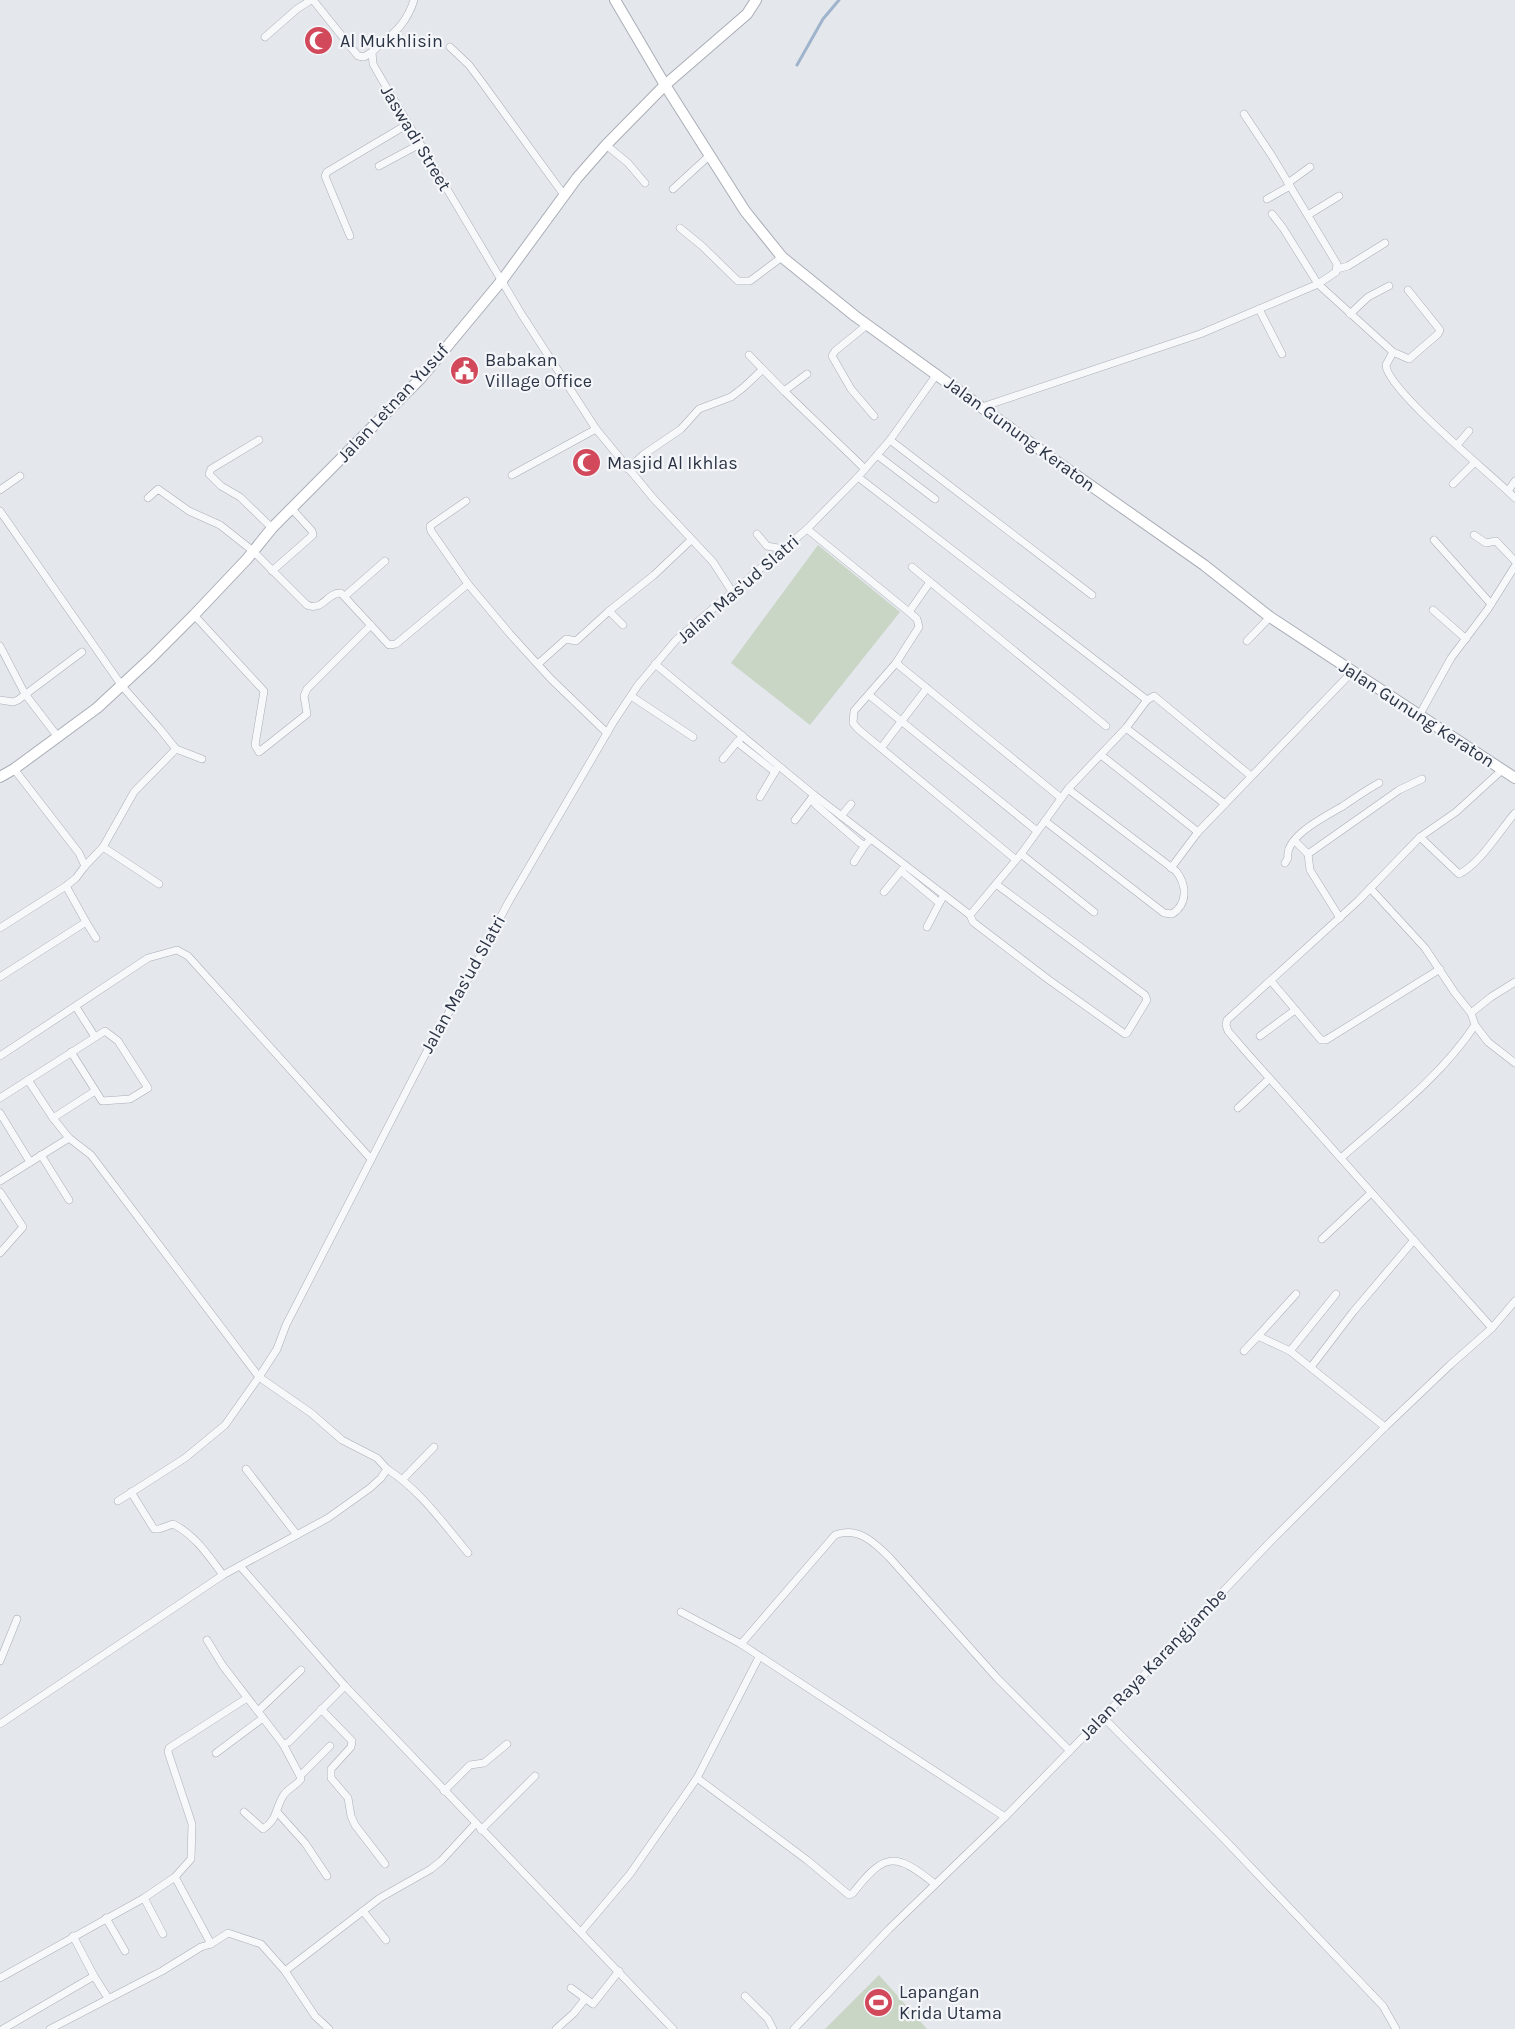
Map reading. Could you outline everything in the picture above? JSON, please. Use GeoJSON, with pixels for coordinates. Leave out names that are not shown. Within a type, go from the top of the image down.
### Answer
{"type":"FeatureCollection","features":[{"type":"Feature","properties":{"kind":"street"},"geometry":{"type":"LineString","coordinates":[[265,37],[297,9],[312,0],[358,56],[364,57],[403,24],[414,0]]}},
{"type":"Feature","properties":{"kind":"street","name":"Jalan Gunung Keraton"},"geometry":{"type":"LineString","coordinates":[[615,0],[665,85],[745,211],[783,257],[867,325],[1204,565],[1270,617],[1515,778]]}},
{"type":"Feature","properties":{"kind":"street","name":"Jalan Letnan Yusuf"},"geometry":{"type":"LineString","coordinates":[[0,777],[58,737],[122,686],[194,615],[272,528],[421,378],[503,279],[564,195],[606,145],[665,85],[747,14],[756,0]]}},
{"type":"Feature","properties":{"kind":"street"},"geometry":{"type":"LineString","coordinates":[[450,47],[469,65],[564,195]]}},
{"type":"Feature","properties":{"kind":"street","name":"Jaswadi Street"},"geometry":{"type":"LineString","coordinates":[[372,52],[373,64],[408,124],[503,279],[522,315],[596,429],[628,469],[713,562],[733,593]]}},
{"type":"Feature","properties":{"kind":"street"},"geometry":{"type":"LineString","coordinates":[[1244,114],[1308,214],[1337,264],[1337,269]]}},
{"type":"Feature","properties":{"kind":"street"},"geometry":{"type":"LineString","coordinates":[[350,236],[325,176],[327,171],[408,124]]}},
{"type":"Feature","properties":{"kind":"street"},"geometry":{"type":"LineString","coordinates":[[379,166],[420,144]]}},
{"type":"Feature","properties":{"kind":"street"},"geometry":{"type":"LineString","coordinates":[[606,145],[628,163],[645,183]]}},
{"type":"Feature","properties":{"kind":"street"},"geometry":{"type":"LineString","coordinates":[[673,189],[710,155]]}},
{"type":"Feature","properties":{"kind":"street"},"geometry":{"type":"LineString","coordinates":[[1267,199],[1310,167]]}},
{"type":"Feature","properties":{"kind":"street"},"geometry":{"type":"LineString","coordinates":[[1308,214],[1339,196]]}},
{"type":"Feature","properties":{"kind":"street"},"geometry":{"type":"LineString","coordinates":[[1272,214],[1318,284],[1393,352],[1409,359],[1440,330],[1408,290]]}},
{"type":"Feature","properties":{"kind":"street"},"geometry":{"type":"LineString","coordinates":[[680,228],[738,281],[750,281],[783,257]]}},
{"type":"Feature","properties":{"kind":"street"},"geometry":{"type":"LineString","coordinates":[[982,407],[1200,334],[1318,284],[1337,269],[1348,266],[1385,243]]}},
{"type":"Feature","properties":{"kind":"street"},"geometry":{"type":"LineString","coordinates":[[1350,314],[1368,297],[1389,286]]}},
{"type":"Feature","properties":{"kind":"street"},"geometry":{"type":"LineString","coordinates":[[1258,309],[1282,354]]}},
{"type":"Feature","properties":{"kind":"street"},"geometry":{"type":"LineString","coordinates":[[867,325],[832,356],[851,388],[874,416]]}},
{"type":"Feature","properties":{"kind":"street"},"geometry":{"type":"LineString","coordinates":[[1393,352],[1386,365],[1389,376],[1428,419],[1515,498]]}},
{"type":"Feature","properties":{"kind":"street"},"geometry":{"type":"LineString","coordinates":[[749,355],[865,469]]}},
{"type":"Feature","properties":{"kind":"street"},"geometry":{"type":"LineString","coordinates":[[628,469],[643,455],[681,429],[699,409],[731,397],[762,370]]}},
{"type":"Feature","properties":{"kind":"street"},"geometry":{"type":"LineString","coordinates":[[784,391],[807,374]]}},
{"type":"Feature","properties":{"kind":"street","name":"Jalan Mas'ud Slatri"},"geometry":{"type":"LineString","coordinates":[[118,1501],[186,1458],[225,1425],[277,1349],[286,1325],[428,1049],[508,903],[631,696],[676,640],[807,529],[858,477],[890,440],[937,374]]}},
{"type":"Feature","properties":{"kind":"street"},"geometry":{"type":"LineString","coordinates":[[512,475],[596,429]]}},
{"type":"Feature","properties":{"kind":"street"},"geometry":{"type":"LineString","coordinates":[[1456,445],[1469,431]]}},
{"type":"Feature","properties":{"kind":"street"},"geometry":{"type":"LineString","coordinates":[[259,440],[211,469],[209,474],[221,486],[240,497],[272,528]]}},
{"type":"Feature","properties":{"kind":"street"},"geometry":{"type":"LineString","coordinates":[[890,440],[1092,595]]}},
{"type":"Feature","properties":{"kind":"street"},"geometry":{"type":"LineString","coordinates":[[877,455],[935,499]]}},
{"type":"Feature","properties":{"kind":"street"},"geometry":{"type":"LineString","coordinates":[[1453,484],[1474,463]]}},
{"type":"Feature","properties":{"kind":"street"},"geometry":{"type":"LineString","coordinates":[[0,490],[20,476]]}},
{"type":"Feature","properties":{"kind":"street"},"geometry":{"type":"LineString","coordinates":[[858,477],[1147,700]]}},
{"type":"Feature","properties":{"kind":"street"},"geometry":{"type":"LineString","coordinates":[[1508,491],[1515,481]]}},
{"type":"Feature","properties":{"kind":"street"},"geometry":{"type":"LineString","coordinates":[[148,498],[154,490],[159,490],[189,511],[220,525],[253,551],[310,607],[320,606],[337,592],[345,596],[389,645],[396,644],[468,584]]}},
{"type":"Feature","properties":{"kind":"street"},"geometry":{"type":"LineString","coordinates":[[466,501],[430,526],[431,531],[468,584],[510,634],[576,704],[607,733]]}},
{"type":"Feature","properties":{"kind":"street"},"geometry":{"type":"LineString","coordinates":[[272,571],[313,535],[292,509]]}},
{"type":"Feature","properties":{"kind":"street"},"geometry":{"type":"LineString","coordinates":[[0,511],[122,686],[176,749],[202,759]]}},
{"type":"Feature","properties":{"kind":"street"},"geometry":{"type":"LineString","coordinates":[[807,529],[909,612],[917,619],[919,627],[896,663],[854,711],[853,723],[1018,857],[1094,912]]}},
{"type":"Feature","properties":{"kind":"street"},"geometry":{"type":"LineString","coordinates":[[757,534],[767,546],[783,549]]}},
{"type":"Feature","properties":{"kind":"street"},"geometry":{"type":"LineString","coordinates":[[1474,536],[1486,543],[1496,542],[1515,561]]}},
{"type":"Feature","properties":{"kind":"street"},"geometry":{"type":"LineString","coordinates":[[538,664],[566,639],[576,641],[654,575],[691,540]]}},
{"type":"Feature","properties":{"kind":"street"},"geometry":{"type":"LineString","coordinates":[[1434,540],[1491,604]]}},
{"type":"Feature","properties":{"kind":"street"},"geometry":{"type":"LineString","coordinates":[[345,596],[385,561]]}},
{"type":"Feature","properties":{"kind":"street"},"geometry":{"type":"LineString","coordinates":[[1420,714],[1452,658],[1515,566]]}},
{"type":"Feature","properties":{"kind":"street"},"geometry":{"type":"LineString","coordinates":[[912,567],[1106,726]]}},
{"type":"Feature","properties":{"kind":"street"},"geometry":{"type":"LineString","coordinates":[[909,612],[930,582]]}},
{"type":"Feature","properties":{"kind":"street"},"geometry":{"type":"LineString","coordinates":[[1433,610],[1466,639]]}},
{"type":"Feature","properties":{"kind":"street"},"geometry":{"type":"LineString","coordinates":[[609,611],[623,625]]}},
{"type":"Feature","properties":{"kind":"street"},"geometry":{"type":"LineString","coordinates":[[194,615],[264,693],[255,745],[259,752],[307,714],[304,696],[307,689],[371,625]]}},
{"type":"Feature","properties":{"kind":"street"},"geometry":{"type":"LineString","coordinates":[[1247,641],[1270,617]]}},
{"type":"Feature","properties":{"kind":"street"},"geometry":{"type":"LineString","coordinates":[[0,646],[25,694],[58,737]]}},
{"type":"Feature","properties":{"kind":"street"},"geometry":{"type":"LineString","coordinates":[[0,699],[13,702],[81,652]]}},
{"type":"Feature","properties":{"kind":"street"},"geometry":{"type":"LineString","coordinates":[[896,663],[1061,798]]}},
{"type":"Feature","properties":{"kind":"street"},"geometry":{"type":"LineString","coordinates":[[655,664],[779,765],[813,797],[871,839],[903,869],[942,899],[970,915],[973,922],[1049,980],[1125,1034],[1127,1033],[1147,1000],[1145,995],[996,884]]}},
{"type":"Feature","properties":{"kind":"street"},"geometry":{"type":"LineString","coordinates":[[1171,868],[1198,832],[1352,672]]}},
{"type":"Feature","properties":{"kind":"street"},"geometry":{"type":"LineString","coordinates":[[881,748],[927,688]]}},
{"type":"Feature","properties":{"kind":"street"},"geometry":{"type":"LineString","coordinates":[[869,695],[1037,831]]}},
{"type":"Feature","properties":{"kind":"street"},"geometry":{"type":"LineString","coordinates":[[631,696],[693,737]]}},
{"type":"Feature","properties":{"kind":"street"},"geometry":{"type":"LineString","coordinates":[[970,915],[1018,857],[1068,789],[1126,728],[1147,700],[1154,696],[1251,776]]}},
{"type":"Feature","properties":{"kind":"street"},"geometry":{"type":"LineString","coordinates":[[1126,728],[1225,804]]}},
{"type":"Feature","properties":{"kind":"street"},"geometry":{"type":"LineString","coordinates":[[723,759],[743,736]]}},
{"type":"Feature","properties":{"kind":"street"},"geometry":{"type":"LineString","coordinates":[[737,742],[775,772]]}},
{"type":"Feature","properties":{"kind":"street"},"geometry":{"type":"LineString","coordinates":[[0,928],[76,878],[103,848],[134,792],[176,749]]}},
{"type":"Feature","properties":{"kind":"street"},"geometry":{"type":"LineString","coordinates":[[1101,755],[1198,832]]}},
{"type":"Feature","properties":{"kind":"street"},"geometry":{"type":"LineString","coordinates":[[760,796],[779,765]]}},
{"type":"Feature","properties":{"kind":"street"},"geometry":{"type":"LineString","coordinates":[[14,769],[80,853],[85,866]]}},
{"type":"Feature","properties":{"kind":"street"},"geometry":{"type":"LineString","coordinates":[[1492,1328],[1269,1079],[1228,1031],[1226,1025],[1227,1020],[1252,995],[1271,981],[1340,918],[1420,837],[1456,812],[1502,770]]}},
{"type":"Feature","properties":{"kind":"street"},"geometry":{"type":"LineString","coordinates":[[1308,854],[1399,790],[1422,779]]}},
{"type":"Feature","properties":{"kind":"street"},"geometry":{"type":"LineString","coordinates":[[1285,863],[1288,858],[1287,853],[1310,824],[1379,783]]}},
{"type":"Feature","properties":{"kind":"street"},"geometry":{"type":"LineString","coordinates":[[1045,821],[1169,915],[1180,907],[1184,892],[1179,874],[1068,789]]}},
{"type":"Feature","properties":{"kind":"street"},"geometry":{"type":"LineString","coordinates":[[795,820],[813,797]]}},
{"type":"Feature","properties":{"kind":"street"},"geometry":{"type":"LineString","coordinates":[[813,797],[820,809],[865,845]]}},
{"type":"Feature","properties":{"kind":"street"},"geometry":{"type":"LineString","coordinates":[[841,816],[850,804]]}},
{"type":"Feature","properties":{"kind":"street"},"geometry":{"type":"LineString","coordinates":[[1420,837],[1458,873],[1462,873],[1494,841],[1515,813]]}},
{"type":"Feature","properties":{"kind":"street"},"geometry":{"type":"LineString","coordinates":[[854,862],[871,839]]}},
{"type":"Feature","properties":{"kind":"street"},"geometry":{"type":"LineString","coordinates":[[1295,841],[1308,854],[1310,870],[1340,918]]}},
{"type":"Feature","properties":{"kind":"street"},"geometry":{"type":"LineString","coordinates":[[103,848],[159,884]]}},
{"type":"Feature","properties":{"kind":"street"},"geometry":{"type":"LineString","coordinates":[[884,892],[903,869]]}},
{"type":"Feature","properties":{"kind":"street"},"geometry":{"type":"LineString","coordinates":[[66,886],[96,938]]}},
{"type":"Feature","properties":{"kind":"street"},"geometry":{"type":"LineString","coordinates":[[1370,888],[1425,948],[1455,993],[1472,1013],[1475,1025],[1488,1042],[1515,1063]]}},
{"type":"Feature","properties":{"kind":"street"},"geometry":{"type":"LineString","coordinates":[[927,927],[942,899]]}},
{"type":"Feature","properties":{"kind":"street"},"geometry":{"type":"LineString","coordinates":[[0,977],[86,922]]}},
{"type":"Feature","properties":{"kind":"street"},"geometry":{"type":"LineString","coordinates":[[0,1056],[148,958],[177,950],[188,956],[371,1159]]}},
{"type":"Feature","properties":{"kind":"street"},"geometry":{"type":"LineString","coordinates":[[1271,981],[1321,1040],[1326,1040],[1440,969]]}},
{"type":"Feature","properties":{"kind":"street"},"geometry":{"type":"LineString","coordinates":[[1472,1013],[1491,997],[1515,982]]}},
{"type":"Feature","properties":{"kind":"street"},"geometry":{"type":"LineString","coordinates":[[76,1007],[95,1037]]}},
{"type":"Feature","properties":{"kind":"street"},"geometry":{"type":"LineString","coordinates":[[1260,1036],[1295,1010]]}},
{"type":"Feature","properties":{"kind":"street"},"geometry":{"type":"LineString","coordinates":[[1341,1158],[1445,1065],[1475,1025]]}},
{"type":"Feature","properties":{"kind":"street"},"geometry":{"type":"LineString","coordinates":[[0,1098],[71,1052],[105,1031],[118,1041],[148,1088],[130,1099],[102,1101],[71,1052]]}},
{"type":"Feature","properties":{"kind":"street"},"geometry":{"type":"LineString","coordinates":[[1238,1108],[1269,1079]]}},
{"type":"Feature","properties":{"kind":"street"},"geometry":{"type":"LineString","coordinates":[[28,1080],[69,1138],[92,1155],[259,1377],[311,1413],[342,1440],[377,1458],[387,1469],[403,1479],[468,1553]]}},
{"type":"Feature","properties":{"kind":"street"},"geometry":{"type":"LineString","coordinates":[[53,1118],[94,1091]]}},
{"type":"Feature","properties":{"kind":"street"},"geometry":{"type":"LineString","coordinates":[[0,1113],[30,1162]]}},
{"type":"Feature","properties":{"kind":"street"},"geometry":{"type":"LineString","coordinates":[[0,1181],[69,1138]]}},
{"type":"Feature","properties":{"kind":"street"},"geometry":{"type":"LineString","coordinates":[[41,1155],[69,1200]]}},
{"type":"Feature","properties":{"kind":"street"},"geometry":{"type":"LineString","coordinates":[[0,1192],[23,1227],[0,1253]]}},
{"type":"Feature","properties":{"kind":"street"},"geometry":{"type":"LineString","coordinates":[[1322,1239],[1371,1193]]}},
{"type":"Feature","properties":{"kind":"street"},"geometry":{"type":"LineString","coordinates":[[1311,1367],[1353,1312],[1414,1240]]}},
{"type":"Feature","properties":{"kind":"street"},"geometry":{"type":"LineString","coordinates":[[1244,1351],[1296,1294]]}},
{"type":"Feature","properties":{"kind":"street"},"geometry":{"type":"LineString","coordinates":[[1290,1351],[1336,1294]]}},
{"type":"Feature","properties":{"kind":"street","name":"Jalan Raya Karangjambe"},"geometry":{"type":"LineString","coordinates":[[794,2029],[850,1969],[1070,1751],[1240,1573],[1385,1427],[1492,1328],[1515,1301]]}},
{"type":"Feature","properties":{"kind":"street"},"geometry":{"type":"LineString","coordinates":[[1258,1336],[1290,1351],[1385,1427]]}},
{"type":"Feature","properties":{"kind":"street"},"geometry":{"type":"LineString","coordinates":[[403,1479],[434,1447]]}},
{"type":"Feature","properties":{"kind":"street"},"geometry":{"type":"LineString","coordinates":[[246,1469],[297,1535]]}},
{"type":"Feature","properties":{"kind":"street"},"geometry":{"type":"LineString","coordinates":[[0,1724],[223,1575],[328,1518],[370,1488],[387,1469]]}},
{"type":"Feature","properties":{"kind":"street"},"geometry":{"type":"LineString","coordinates":[[131,1492],[154,1529],[159,1530],[173,1524],[180,1528],[203,1546],[223,1575]]}},
{"type":"Feature","properties":{"kind":"street"},"geometry":{"type":"LineString","coordinates":[[741,1644],[835,1535],[845,1531],[857,1534],[871,1540],[889,1557],[990,1671],[1070,1751]]}},
{"type":"Feature","properties":{"kind":"street"},"geometry":{"type":"LineString","coordinates":[[240,1566],[345,1686],[672,2029]]}},
{"type":"Feature","properties":{"kind":"street"},"geometry":{"type":"LineString","coordinates":[[681,1612],[741,1644],[1005,1817]]}},
{"type":"Feature","properties":{"kind":"street"},"geometry":{"type":"LineString","coordinates":[[0,1661],[17,1619]]}},
{"type":"Feature","properties":{"kind":"street"},"geometry":{"type":"LineString","coordinates":[[207,1640],[247,1698],[283,1744],[300,1776]]}},
{"type":"Feature","properties":{"kind":"street"},"geometry":{"type":"LineString","coordinates":[[581,1932],[630,1874],[697,1778],[759,1657]]}},
{"type":"Feature","properties":{"kind":"street"},"geometry":{"type":"LineString","coordinates":[[258,1711],[301,1670]]}},
{"type":"Feature","properties":{"kind":"street"},"geometry":{"type":"LineString","coordinates":[[283,1744],[289,1742],[345,1686]]}},
{"type":"Feature","properties":{"kind":"street"},"geometry":{"type":"LineString","coordinates":[[0,1978],[144,1898],[175,1877],[191,1859],[192,1824],[168,1752],[170,1748],[247,1698]]}},
{"type":"Feature","properties":{"kind":"street"},"geometry":{"type":"LineString","coordinates":[[321,1709],[352,1741],[351,1747],[331,1769],[331,1778],[345,1793],[355,1825],[385,1864]]}},
{"type":"Feature","properties":{"kind":"street"},"geometry":{"type":"LineString","coordinates":[[1103,1717],[1225,1840],[1383,2006],[1396,2029]]}},
{"type":"Feature","properties":{"kind":"street"},"geometry":{"type":"LineString","coordinates":[[216,1753],[263,1718]]}},
{"type":"Feature","properties":{"kind":"street"},"geometry":{"type":"LineString","coordinates":[[444,1791],[470,1765],[484,1763],[507,1744]]}},
{"type":"Feature","properties":{"kind":"street"},"geometry":{"type":"LineString","coordinates":[[244,1812],[263,1829],[278,1813],[283,1796],[298,1783],[300,1776],[330,1746]]}},
{"type":"Feature","properties":{"kind":"street"},"geometry":{"type":"LineString","coordinates":[[482,1830],[535,1776]]}},
{"type":"Feature","properties":{"kind":"street"},"geometry":{"type":"LineString","coordinates":[[697,1778],[807,1860],[849,1895],[874,1868],[884,1862],[907,1863],[935,1884]]}},
{"type":"Feature","properties":{"kind":"street"},"geometry":{"type":"LineString","coordinates":[[278,1813],[304,1843],[327,1876]]}},
{"type":"Feature","properties":{"kind":"street"},"geometry":{"type":"LineString","coordinates":[[285,1971],[394,1889],[436,1865],[452,1851],[476,1823]]}},
{"type":"Feature","properties":{"kind":"street"},"geometry":{"type":"LineString","coordinates":[[175,1877],[211,1944]]}},
{"type":"Feature","properties":{"kind":"street"},"geometry":{"type":"LineString","coordinates":[[144,1898],[163,1934]]}},
{"type":"Feature","properties":{"kind":"street"},"geometry":{"type":"LineString","coordinates":[[363,1911],[386,1940]]}},
{"type":"Feature","properties":{"kind":"street"},"geometry":{"type":"LineString","coordinates":[[106,1918],[125,1951]]}},
{"type":"Feature","properties":{"kind":"street"},"geometry":{"type":"LineString","coordinates":[[50,2029],[228,1934],[261,1944],[285,1971],[315,2016],[329,2029]]}},
{"type":"Feature","properties":{"kind":"street"},"geometry":{"type":"LineString","coordinates":[[73,1936],[108,1998]]}},
{"type":"Feature","properties":{"kind":"street"},"geometry":{"type":"LineString","coordinates":[[571,1988],[593,2004],[619,1971]]}},
{"type":"Feature","properties":{"kind":"street"},"geometry":{"type":"LineString","coordinates":[[3,2029],[94,1976]]}},
{"type":"Feature","properties":{"kind":"street"},"geometry":{"type":"LineString","coordinates":[[745,1996],[768,2019],[773,2029]]}},
{"type":"Feature","properties":{"kind":"street"},"geometry":{"type":"LineString","coordinates":[[556,2029],[574,2013],[585,1999]]}},
{"type":"Feature","properties":{"kind":"green space"},"geometry":{"type":"Polygon","coordinates":[[[818,545],[900,612],[810,725],[731,663],[818,545]]]}},
{"type":"Feature","properties":{"kind":"green space","name":"Lapangan Krida Utama"},"geometry":{"type":"Polygon","coordinates":[[[879,1975],[927,2029],[825,2029],[879,1975]]]}},
{"type":"Feature","properties":{"kind":"waterway"},"geometry":{"type":"LineString","coordinates":[[797,65],[823,19],[839,0]]}},
{"type":"Feature","properties":{"kind":"place","name":"Al Mukhlisin"},"geometry":{"type":"Point","coordinates":[319,41]}},
{"type":"Feature","properties":{"kind":"place","name":"Babakan Village Office"},"geometry":{"type":"Point","coordinates":[464,370]}},
{"type":"Feature","properties":{"kind":"place","name":"Masjid Al Ikhlas"},"geometry":{"type":"Point","coordinates":[586,463]}},
{"type":"Feature","properties":{"kind":"place","name":"Lapangan Krida Utama"},"geometry":{"type":"Point","coordinates":[878,2002]}}]}
